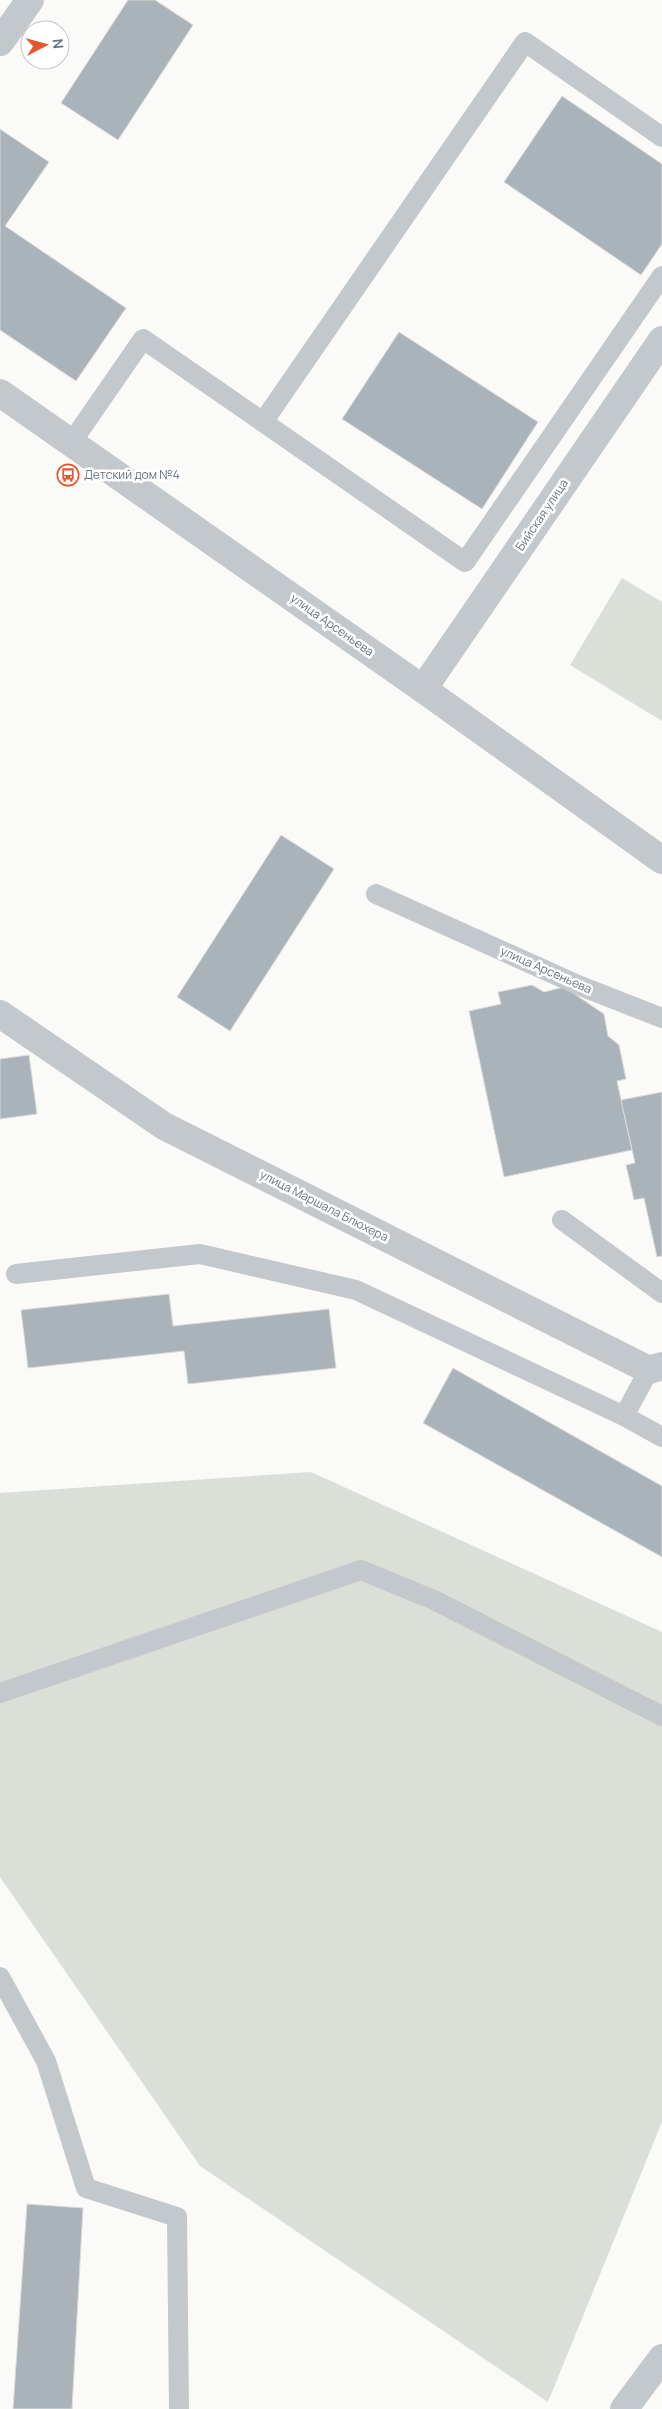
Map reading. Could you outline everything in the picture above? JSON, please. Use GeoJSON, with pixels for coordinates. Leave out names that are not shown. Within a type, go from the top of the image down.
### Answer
{"type":"FeatureCollection","features":[{"type":"Feature","properties":{"kind":"street"},"geometry":{"type":"LineString","coordinates":[[0,42],[30,0]]}},
{"type":"Feature","properties":{"kind":"street","name":"Бийская улица"},"geometry":{"type":"LineString","coordinates":[[423,689],[662,340]]}},
{"type":"Feature","properties":{"kind":"street","name":"улица Арсеньева"},"geometry":{"type":"LineString","coordinates":[[0,393],[423,689],[662,860]]}},
{"type":"Feature","properties":{"kind":"street","name":"улица Маршала Блюхера"},"geometry":{"type":"LineString","coordinates":[[0,1014],[164,1126],[656,1368]]}},
{"type":"Feature","properties":{"kind":"street"},"geometry":{"type":"LineString","coordinates":[[624,2409],[662,2358]]}},
{"type":"Feature","properties":{"kind":"lane"},"geometry":{"type":"LineString","coordinates":[[263,422],[525,42],[662,137]]}},
{"type":"Feature","properties":{"kind":"lane"},"geometry":{"type":"LineString","coordinates":[[71,443],[143,339],[465,562],[662,276]]}},
{"type":"Feature","properties":{"kind":"lane","name":"улица Арсеньева"},"geometry":{"type":"LineString","coordinates":[[376,894],[578,985],[662,1018]]}},
{"type":"Feature","properties":{"kind":"lane"},"geometry":{"type":"LineString","coordinates":[[562,1220],[662,1293]]}},
{"type":"Feature","properties":{"kind":"lane"},"geometry":{"type":"LineString","coordinates":[[16,1274],[200,1254],[356,1290],[624,1416],[662,1437]]}},
{"type":"Feature","properties":{"kind":"lane"},"geometry":{"type":"LineString","coordinates":[[624,1416],[656,1368]]}},
{"type":"Feature","properties":{"kind":"lane"},"geometry":{"type":"LineString","coordinates":[[0,1693],[361,1570],[434,1600],[662,1716]]}},
{"type":"Feature","properties":{"kind":"lane"},"geometry":{"type":"LineString","coordinates":[[0,1977],[46,2061],[86,2188],[177,2217],[179,2409]]}},
{"type":"Feature","properties":{"kind":"shaded area"},"geometry":{"type":"Polygon","coordinates":[[[622,578],[662,602],[662,721],[570,665],[622,578]]]}},
{"type":"Feature","properties":{"kind":"shaded area"},"geometry":{"type":"Polygon","coordinates":[[[311,1472],[662,1632],[662,2122],[548,2402],[200,2166],[0,1877],[0,1493],[311,1472]]]}},
{"type":"Feature","properties":{"kind":"building"},"geometry":{"type":"Polygon","coordinates":[[[128,0],[155,0],[193,25],[118,140],[61,103],[128,0]]]}},
{"type":"Feature","properties":{"kind":"building"},"geometry":{"type":"Polygon","coordinates":[[[562,96],[662,164],[662,244],[641,275],[504,182],[562,96]]]}},
{"type":"Feature","properties":{"kind":"building"},"geometry":{"type":"Polygon","coordinates":[[[0,129],[49,162],[5,226],[126,308],[76,381],[0,330],[0,129]]]}},
{"type":"Feature","properties":{"kind":"building"},"geometry":{"type":"Polygon","coordinates":[[[399,332],[538,422],[482,509],[342,419],[399,332]]]}},
{"type":"Feature","properties":{"kind":"building"},"geometry":{"type":"Polygon","coordinates":[[[281,835],[334,869],[230,1031],[177,997],[281,835]]]}},
{"type":"Feature","properties":{"kind":"building"},"geometry":{"type":"Polygon","coordinates":[[[532,985],[544,992],[564,987],[604,1014],[608,1036],[619,1045],[626,1079],[617,1081],[632,1150],[504,1177],[469,1011],[501,1004],[498,992],[532,985]]]}},
{"type":"Feature","properties":{"kind":"building"},"geometry":{"type":"Polygon","coordinates":[[[29,1055],[37,1114],[0,1119],[0,1059],[29,1055]]]}},
{"type":"Feature","properties":{"kind":"building"},"geometry":{"type":"Polygon","coordinates":[[[662,1092],[662,1256],[657,1257],[644,1198],[634,1200],[626,1165],[635,1163],[621,1100],[662,1092]]]}},
{"type":"Feature","properties":{"kind":"building"},"geometry":{"type":"Polygon","coordinates":[[[169,1294],[173,1326],[329,1309],[336,1368],[188,1384],[184,1351],[28,1368],[21,1310],[169,1294]]]}},
{"type":"Feature","properties":{"kind":"building"},"geometry":{"type":"Polygon","coordinates":[[[453,1368],[662,1486],[662,1557],[423,1423],[453,1368]]]}},
{"type":"Feature","properties":{"kind":"building"},"geometry":{"type":"Polygon","coordinates":[[[27,2204],[83,2208],[72,2409],[13,2409],[27,2204]]]}},
{"type":"Feature","properties":{"kind":"place","name":"Детский дом №4"},"geometry":{"type":"Point","coordinates":[68,475]}}]}
